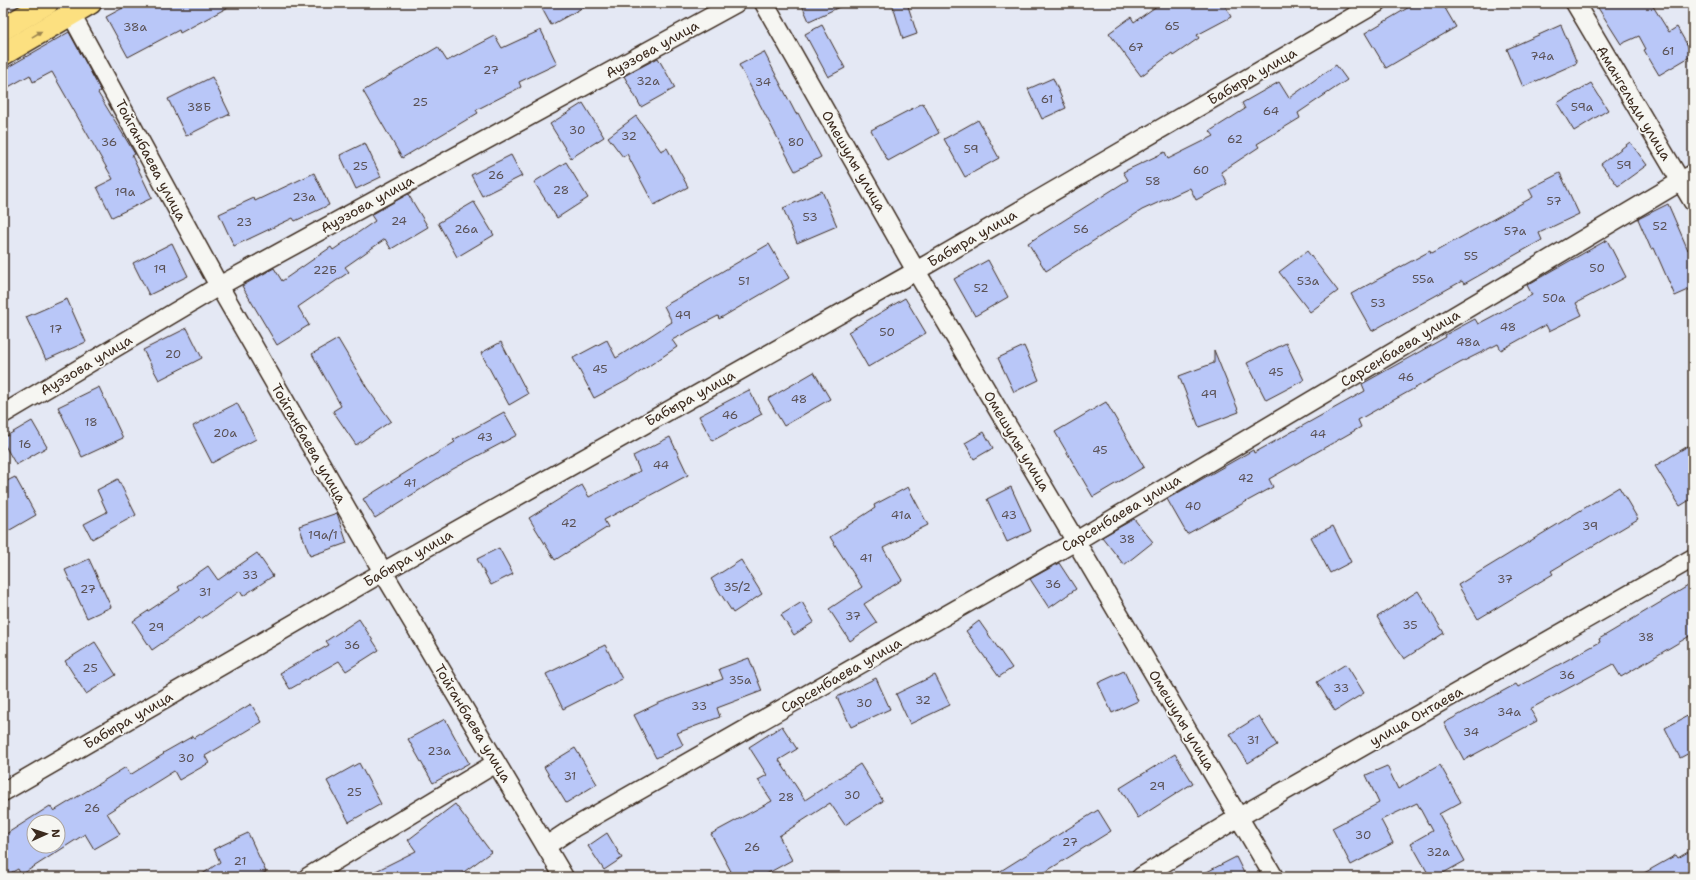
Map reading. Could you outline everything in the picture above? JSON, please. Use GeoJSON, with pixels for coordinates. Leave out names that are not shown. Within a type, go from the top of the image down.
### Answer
{"type":"FeatureCollection","features":[{"type":"Feature","properties":{"kind":"main road"},"geometry":{"type":"LineString","coordinates":[[3,29],[47,3]]}},
{"type":"Feature","properties":{"kind":"main road"},"geometry":{"type":"LineString","coordinates":[[3,54],[76,6]]}},
{"type":"Feature","properties":{"kind":"street","name":"Ауэзова улица"},"geometry":{"type":"LineString","coordinates":[[3,414],[219,286],[736,3]]}},
{"type":"Feature","properties":{"kind":"street","name":"Омешулы улица"},"geometry":{"type":"LineString","coordinates":[[764,3],[916,271],[1274,877]]}},
{"type":"Feature","properties":{"kind":"street","name":"Бабыра улица"},"geometry":{"type":"LineString","coordinates":[[3,792],[383,572],[916,271],[1377,3]]}},
{"type":"Feature","properties":{"kind":"street","name":"Амангельди улица"},"geometry":{"type":"LineString","coordinates":[[1575,3],[1687,178],[1693,202]]}},
{"type":"Feature","properties":{"kind":"street","name":"Тойганбаева улица"},"geometry":{"type":"LineString","coordinates":[[76,6],[219,286],[383,572],[564,877]]}},
{"type":"Feature","properties":{"kind":"street","name":"Сарсенбаева улица"},"geometry":{"type":"LineString","coordinates":[[546,846],[573,828],[1076,541],[1687,178]]}},
{"type":"Feature","properties":{"kind":"street","name":"улица Онтаева"},"geometry":{"type":"LineString","coordinates":[[1141,877],[1239,817],[1693,558]]}},
{"type":"Feature","properties":{"kind":"street"},"geometry":{"type":"LineString","coordinates":[[308,877],[496,763]]}},
{"type":"Feature","properties":{"kind":"building"},"geometry":{"type":"Polygon","coordinates":[[[132,3],[236,3],[180,33],[179,30],[128,57],[106,17],[132,3]]]}},
{"type":"Feature","properties":{"kind":"building"},"geometry":{"type":"Polygon","coordinates":[[[539,3],[591,3],[551,25],[539,3]]]}},
{"type":"Feature","properties":{"kind":"building"},"geometry":{"type":"Polygon","coordinates":[[[801,3],[848,3],[809,21],[801,3]]]}},
{"type":"Feature","properties":{"kind":"building"},"geometry":{"type":"Polygon","coordinates":[[[892,3],[907,3],[917,34],[903,39],[892,3]]]}},
{"type":"Feature","properties":{"kind":"building"},"geometry":{"type":"Polygon","coordinates":[[[1161,3],[1224,3],[1231,17],[1197,35],[1199,38],[1173,56],[1172,53],[1141,76],[1109,33],[1131,17],[1134,22],[1161,3]]]}},
{"type":"Feature","properties":{"kind":"building"},"geometry":{"type":"Polygon","coordinates":[[[1416,3],[1442,3],[1456,27],[1386,68],[1365,33],[1416,3]]]}},
{"type":"Feature","properties":{"kind":"building"},"geometry":{"type":"Polygon","coordinates":[[[1595,3],[1651,3],[1669,32],[1677,27],[1693,55],[1659,75],[1644,50],[1646,49],[1639,36],[1621,44],[1595,3]]]}},
{"type":"Feature","properties":{"kind":"building"},"geometry":{"type":"Polygon","coordinates":[[[822,25],[845,68],[828,77],[805,34],[822,25]]]}},
{"type":"Feature","properties":{"kind":"building"},"geometry":{"type":"Polygon","coordinates":[[[1561,25],[1577,63],[1523,87],[1507,49],[1561,25]]]}},
{"type":"Feature","properties":{"kind":"building"},"geometry":{"type":"Polygon","coordinates":[[[541,30],[557,64],[519,82],[521,87],[476,110],[478,113],[402,158],[363,91],[438,47],[447,61],[495,36],[502,48],[541,30]]]}},
{"type":"Feature","properties":{"kind":"building"},"geometry":{"type":"Polygon","coordinates":[[[69,32],[101,91],[98,93],[135,154],[132,156],[152,198],[112,217],[97,187],[113,179],[52,72],[33,82],[30,75],[3,90],[3,70],[69,32]]]}},
{"type":"Feature","properties":{"kind":"building"},"geometry":{"type":"Polygon","coordinates":[[[764,52],[796,114],[798,113],[821,157],[795,171],[739,65],[764,52]]]}},
{"type":"Feature","properties":{"kind":"building"},"geometry":{"type":"Polygon","coordinates":[[[658,58],[675,88],[641,107],[624,76],[658,58]]]}},
{"type":"Feature","properties":{"kind":"building"},"geometry":{"type":"Polygon","coordinates":[[[1336,65],[1347,80],[1298,113],[1300,118],[1257,144],[1259,147],[1221,172],[1227,184],[1196,200],[1190,188],[1142,210],[1046,271],[1028,243],[1128,180],[1123,172],[1165,152],[1168,159],[1214,136],[1210,131],[1245,109],[1242,103],[1279,82],[1289,98],[1336,65]]]}},
{"type":"Feature","properties":{"kind":"building"},"geometry":{"type":"Polygon","coordinates":[[[212,77],[230,114],[186,136],[168,99],[212,77]]]}},
{"type":"Feature","properties":{"kind":"building"},"geometry":{"type":"Polygon","coordinates":[[[1053,78],[1066,108],[1042,119],[1028,89],[1053,78]]]}},
{"type":"Feature","properties":{"kind":"building"},"geometry":{"type":"Polygon","coordinates":[[[1591,83],[1608,110],[1574,131],[1557,103],[1591,83]]]}},
{"type":"Feature","properties":{"kind":"building"},"geometry":{"type":"Polygon","coordinates":[[[583,103],[604,137],[571,158],[550,124],[583,103]]]}},
{"type":"Feature","properties":{"kind":"building"},"geometry":{"type":"Polygon","coordinates":[[[923,103],[939,133],[888,161],[871,130],[923,103]]]}},
{"type":"Feature","properties":{"kind":"building"},"geometry":{"type":"Polygon","coordinates":[[[636,116],[661,151],[667,148],[688,187],[654,205],[627,154],[623,157],[608,137],[636,116]]]}},
{"type":"Feature","properties":{"kind":"building"},"geometry":{"type":"Polygon","coordinates":[[[978,120],[999,158],[965,177],[944,139],[978,120]]]}},
{"type":"Feature","properties":{"kind":"building"},"geometry":{"type":"Polygon","coordinates":[[[1630,142],[1647,165],[1618,186],[1601,164],[1630,142]]]}},
{"type":"Feature","properties":{"kind":"building"},"geometry":{"type":"Polygon","coordinates":[[[365,143],[381,177],[356,189],[340,155],[365,143]]]}},
{"type":"Feature","properties":{"kind":"building"},"geometry":{"type":"Polygon","coordinates":[[[511,155],[522,176],[482,196],[471,175],[511,155]]]}},
{"type":"Feature","properties":{"kind":"building"},"geometry":{"type":"Polygon","coordinates":[[[566,162],[588,198],[557,218],[534,182],[566,162]]]}},
{"type":"Feature","properties":{"kind":"building"},"geometry":{"type":"Polygon","coordinates":[[[314,173],[329,205],[295,221],[293,218],[234,246],[219,214],[254,198],[255,201],[314,173]]]}},
{"type":"Feature","properties":{"kind":"building"},"geometry":{"type":"Polygon","coordinates":[[[1560,173],[1579,214],[1539,233],[1542,240],[1464,284],[1462,281],[1372,331],[1351,294],[1430,251],[1431,254],[1533,197],[1529,189],[1560,173]]]}},
{"type":"Feature","properties":{"kind":"building"},"geometry":{"type":"Polygon","coordinates":[[[822,191],[837,226],[797,243],[783,208],[822,191]]]}},
{"type":"Feature","properties":{"kind":"building"},"geometry":{"type":"Polygon","coordinates":[[[408,194],[428,227],[391,249],[385,239],[345,267],[349,272],[298,307],[309,325],[277,345],[242,286],[274,268],[282,281],[331,247],[333,250],[375,221],[371,215],[408,194]]]}},
{"type":"Feature","properties":{"kind":"building"},"geometry":{"type":"Polygon","coordinates":[[[474,202],[494,235],[457,257],[438,223],[474,202]]]}},
{"type":"Feature","properties":{"kind":"building"},"geometry":{"type":"Polygon","coordinates":[[[1668,204],[1688,250],[1693,247],[1693,288],[1675,296],[1654,248],[1651,249],[1638,219],[1668,204]]]}},
{"type":"Feature","properties":{"kind":"building"},"geometry":{"type":"Polygon","coordinates":[[[1607,240],[1626,277],[1576,303],[1582,315],[1549,331],[1546,325],[1501,350],[1498,344],[1460,363],[1358,420],[1361,427],[1269,479],[1273,487],[1187,534],[1167,499],[1253,450],[1254,453],[1365,391],[1362,384],[1446,337],[1445,335],[1475,319],[1478,324],[1532,295],[1527,285],[1607,240]]]}},
{"type":"Feature","properties":{"kind":"building"},"geometry":{"type":"Polygon","coordinates":[[[172,243],[188,276],[149,295],[133,263],[172,243]]]}},
{"type":"Feature","properties":{"kind":"building"},"geometry":{"type":"Polygon","coordinates":[[[769,244],[789,278],[719,319],[718,316],[672,340],[677,347],[628,380],[594,398],[573,358],[607,340],[616,358],[672,322],[664,306],[769,244]]]}},
{"type":"Feature","properties":{"kind":"building"},"geometry":{"type":"Polygon","coordinates":[[[1307,251],[1338,291],[1310,312],[1279,272],[1307,251]]]}},
{"type":"Feature","properties":{"kind":"building"},"geometry":{"type":"Polygon","coordinates":[[[988,260],[1008,297],[975,316],[954,279],[988,260]]]}},
{"type":"Feature","properties":{"kind":"building"},"geometry":{"type":"Polygon","coordinates":[[[905,298],[926,333],[868,367],[848,332],[905,298]]]}},
{"type":"Feature","properties":{"kind":"building"},"geometry":{"type":"Polygon","coordinates":[[[67,299],[86,342],[46,360],[26,317],[67,299]]]}},
{"type":"Feature","properties":{"kind":"building"},"geometry":{"type":"Polygon","coordinates":[[[187,328],[202,358],[159,380],[143,350],[187,328]]]}},
{"type":"Feature","properties":{"kind":"building"},"geometry":{"type":"Polygon","coordinates":[[[338,339],[367,388],[391,421],[356,445],[333,411],[341,406],[312,354],[338,339]]]}},
{"type":"Feature","properties":{"kind":"building"},"geometry":{"type":"Polygon","coordinates":[[[501,342],[528,394],[509,405],[481,353],[501,342]]]}},
{"type":"Feature","properties":{"kind":"building"},"geometry":{"type":"Polygon","coordinates":[[[1286,343],[1304,380],[1266,400],[1247,363],[1286,343]]]}},
{"type":"Feature","properties":{"kind":"building"},"geometry":{"type":"Polygon","coordinates":[[[1024,346],[1039,380],[1014,392],[998,358],[1024,346]]]}},
{"type":"Feature","properties":{"kind":"building"},"geometry":{"type":"Polygon","coordinates":[[[1214,350],[1239,412],[1199,427],[1179,376],[1214,363],[1214,350]]]}},
{"type":"Feature","properties":{"kind":"building"},"geometry":{"type":"Polygon","coordinates":[[[814,372],[830,399],[784,426],[768,399],[814,372]]]}},
{"type":"Feature","properties":{"kind":"building"},"geometry":{"type":"Polygon","coordinates":[[[99,387],[123,438],[82,457],[58,407],[99,387]]]}},
{"type":"Feature","properties":{"kind":"building"},"geometry":{"type":"Polygon","coordinates":[[[749,390],[762,414],[712,441],[699,416],[749,390]]]}},
{"type":"Feature","properties":{"kind":"building"},"geometry":{"type":"Polygon","coordinates":[[[1106,402],[1144,467],[1093,497],[1055,432],[1106,402]]]}},
{"type":"Feature","properties":{"kind":"building"},"geometry":{"type":"Polygon","coordinates":[[[237,403],[256,439],[212,463],[193,426],[237,403]]]}},
{"type":"Feature","properties":{"kind":"building"},"geometry":{"type":"Polygon","coordinates":[[[504,412],[517,435],[453,469],[375,518],[363,499],[455,442],[453,440],[504,412]]]}},
{"type":"Feature","properties":{"kind":"building"},"geometry":{"type":"Polygon","coordinates":[[[32,421],[47,447],[16,465],[3,442],[3,438],[32,421]]]}},
{"type":"Feature","properties":{"kind":"building"},"geometry":{"type":"Polygon","coordinates":[[[984,432],[993,448],[974,459],[965,443],[984,432]]]}},
{"type":"Feature","properties":{"kind":"building"},"geometry":{"type":"Polygon","coordinates":[[[670,437],[688,475],[604,520],[608,527],[555,560],[529,518],[582,485],[589,497],[640,471],[633,456],[670,437]]]}},
{"type":"Feature","properties":{"kind":"building"},"geometry":{"type":"Polygon","coordinates":[[[1693,443],[1693,498],[1680,506],[1655,466],[1693,443]]]}},
{"type":"Feature","properties":{"kind":"building"},"geometry":{"type":"Polygon","coordinates":[[[15,477],[36,515],[3,534],[3,483],[15,477]]]}},
{"type":"Feature","properties":{"kind":"building"},"geometry":{"type":"Polygon","coordinates":[[[118,479],[136,515],[92,539],[84,524],[107,512],[97,490],[118,479]]]}},
{"type":"Feature","properties":{"kind":"building"},"geometry":{"type":"Polygon","coordinates":[[[908,487],[928,525],[883,548],[902,580],[864,604],[877,623],[850,641],[829,609],[862,587],[830,537],[875,508],[874,505],[908,487]]]}},
{"type":"Feature","properties":{"kind":"building"},"geometry":{"type":"Polygon","coordinates":[[[1011,487],[1031,531],[1007,542],[987,499],[1011,487]]]}},
{"type":"Feature","properties":{"kind":"building"},"geometry":{"type":"Polygon","coordinates":[[[1619,487],[1638,519],[1551,571],[1553,574],[1478,619],[1458,585],[1619,487]]]}},
{"type":"Feature","properties":{"kind":"building"},"geometry":{"type":"Polygon","coordinates":[[[337,513],[347,543],[310,556],[299,526],[337,513]]]}},
{"type":"Feature","properties":{"kind":"building"},"geometry":{"type":"Polygon","coordinates":[[[1134,519],[1153,542],[1124,565],[1102,537],[1134,519]]]}},
{"type":"Feature","properties":{"kind":"building"},"geometry":{"type":"Polygon","coordinates":[[[1333,526],[1351,562],[1330,573],[1311,537],[1333,526]]]}},
{"type":"Feature","properties":{"kind":"building"},"geometry":{"type":"Polygon","coordinates":[[[499,548],[513,574],[491,585],[477,559],[499,548]]]}},
{"type":"Feature","properties":{"kind":"building"},"geometry":{"type":"Polygon","coordinates":[[[257,553],[273,576],[243,596],[240,591],[201,619],[200,617],[152,650],[133,621],[180,590],[178,587],[208,566],[218,580],[257,553]]]}},
{"type":"Feature","properties":{"kind":"building"},"geometry":{"type":"Polygon","coordinates":[[[89,559],[111,607],[87,618],[65,570],[89,559]]]}},
{"type":"Feature","properties":{"kind":"building"},"geometry":{"type":"Polygon","coordinates":[[[741,560],[762,594],[733,613],[711,579],[741,560]]]}},
{"type":"Feature","properties":{"kind":"building"},"geometry":{"type":"Polygon","coordinates":[[[1059,563],[1076,589],[1049,608],[1030,579],[1059,563]]]}},
{"type":"Feature","properties":{"kind":"building"},"geometry":{"type":"Polygon","coordinates":[[[1693,583],[1693,634],[1621,677],[1613,664],[1530,709],[1537,721],[1464,760],[1444,723],[1516,684],[1518,687],[1600,642],[1599,639],[1693,583]]]}},
{"type":"Feature","properties":{"kind":"building"},"geometry":{"type":"Polygon","coordinates":[[[1418,591],[1444,633],[1404,659],[1377,617],[1418,591]]]}},
{"type":"Feature","properties":{"kind":"building"},"geometry":{"type":"Polygon","coordinates":[[[802,602],[814,622],[794,635],[781,615],[802,602]]]}},
{"type":"Feature","properties":{"kind":"building"},"geometry":{"type":"Polygon","coordinates":[[[359,619],[379,650],[346,671],[339,661],[290,689],[280,673],[329,645],[326,641],[359,619]]]}},
{"type":"Feature","properties":{"kind":"building"},"geometry":{"type":"Polygon","coordinates":[[[979,621],[1012,668],[999,677],[966,631],[979,621]]]}},
{"type":"Feature","properties":{"kind":"building"},"geometry":{"type":"Polygon","coordinates":[[[95,642],[116,675],[86,694],[65,661],[95,642]]]}},
{"type":"Feature","properties":{"kind":"building"},"geometry":{"type":"Polygon","coordinates":[[[605,645],[622,679],[563,709],[546,674],[605,645]]]}},
{"type":"Feature","properties":{"kind":"building"},"geometry":{"type":"Polygon","coordinates":[[[749,658],[762,691],[717,708],[720,717],[677,733],[683,745],[656,758],[634,715],[659,703],[723,679],[719,669],[749,658]]]}},
{"type":"Feature","properties":{"kind":"building"},"geometry":{"type":"Polygon","coordinates":[[[1346,664],[1364,693],[1335,711],[1317,682],[1346,664]]]}},
{"type":"Feature","properties":{"kind":"building"},"geometry":{"type":"Polygon","coordinates":[[[1124,671],[1138,701],[1112,713],[1098,683],[1124,671]]]}},
{"type":"Feature","properties":{"kind":"building"},"geometry":{"type":"Polygon","coordinates":[[[935,675],[950,705],[910,724],[896,694],[935,675]]]}},
{"type":"Feature","properties":{"kind":"building"},"geometry":{"type":"Polygon","coordinates":[[[876,678],[890,709],[851,727],[837,697],[876,678]]]}},
{"type":"Feature","properties":{"kind":"building"},"geometry":{"type":"Polygon","coordinates":[[[251,704],[262,722],[205,756],[209,763],[179,780],[174,771],[107,813],[120,834],[94,849],[85,834],[66,846],[66,814],[37,814],[50,806],[54,811],[126,767],[130,775],[164,754],[163,753],[193,736],[194,738],[251,704]]]}},
{"type":"Feature","properties":{"kind":"building"},"geometry":{"type":"Polygon","coordinates":[[[1693,713],[1693,751],[1680,758],[1665,728],[1693,713]]]}},
{"type":"Feature","properties":{"kind":"building"},"geometry":{"type":"Polygon","coordinates":[[[1259,716],[1277,745],[1248,763],[1230,734],[1259,716]]]}},
{"type":"Feature","properties":{"kind":"building"},"geometry":{"type":"Polygon","coordinates":[[[445,719],[469,763],[433,783],[408,739],[445,719]]]}},
{"type":"Feature","properties":{"kind":"building"},"geometry":{"type":"Polygon","coordinates":[[[782,726],[797,749],[779,760],[805,800],[860,764],[883,801],[845,825],[830,803],[779,836],[792,860],[761,877],[734,877],[711,834],[772,801],[758,780],[767,775],[749,747],[782,726]]]}},
{"type":"Feature","properties":{"kind":"building"},"geometry":{"type":"Polygon","coordinates":[[[575,748],[597,784],[566,803],[544,767],[575,748]]]}},
{"type":"Feature","properties":{"kind":"building"},"geometry":{"type":"Polygon","coordinates":[[[1175,754],[1193,783],[1138,818],[1120,788],[1175,754]]]}},
{"type":"Feature","properties":{"kind":"building"},"geometry":{"type":"Polygon","coordinates":[[[359,763],[381,804],[349,822],[327,781],[359,763]]]}},
{"type":"Feature","properties":{"kind":"building"},"geometry":{"type":"Polygon","coordinates":[[[1440,765],[1461,802],[1439,814],[1465,861],[1436,877],[1430,877],[1411,843],[1432,831],[1417,803],[1381,820],[1393,843],[1351,865],[1332,828],[1379,803],[1366,775],[1387,766],[1398,789],[1440,765]]]}},
{"type":"Feature","properties":{"kind":"building"},"geometry":{"type":"Polygon","coordinates":[[[455,804],[491,852],[457,877],[364,877],[416,851],[408,840],[455,804]]]}},
{"type":"Feature","properties":{"kind":"building"},"geometry":{"type":"Polygon","coordinates":[[[1098,810],[1111,831],[1037,877],[991,877],[1098,810]]]}},
{"type":"Feature","properties":{"kind":"building"},"geometry":{"type":"Polygon","coordinates":[[[26,821],[26,854],[54,854],[21,875],[18,869],[3,877],[3,836],[26,821]]]}},
{"type":"Feature","properties":{"kind":"building"},"geometry":{"type":"Polygon","coordinates":[[[248,833],[266,872],[255,877],[198,877],[220,862],[214,849],[248,833]]]}},
{"type":"Feature","properties":{"kind":"building"},"geometry":{"type":"Polygon","coordinates":[[[607,833],[622,858],[604,870],[588,846],[607,833]]]}},
{"type":"Feature","properties":{"kind":"building"},"geometry":{"type":"Polygon","coordinates":[[[1693,849],[1693,877],[1637,877],[1676,855],[1678,858],[1693,849]]]}},
{"type":"Feature","properties":{"kind":"building"},"geometry":{"type":"Polygon","coordinates":[[[1236,857],[1246,877],[1197,877],[1236,857]]]}}]}
